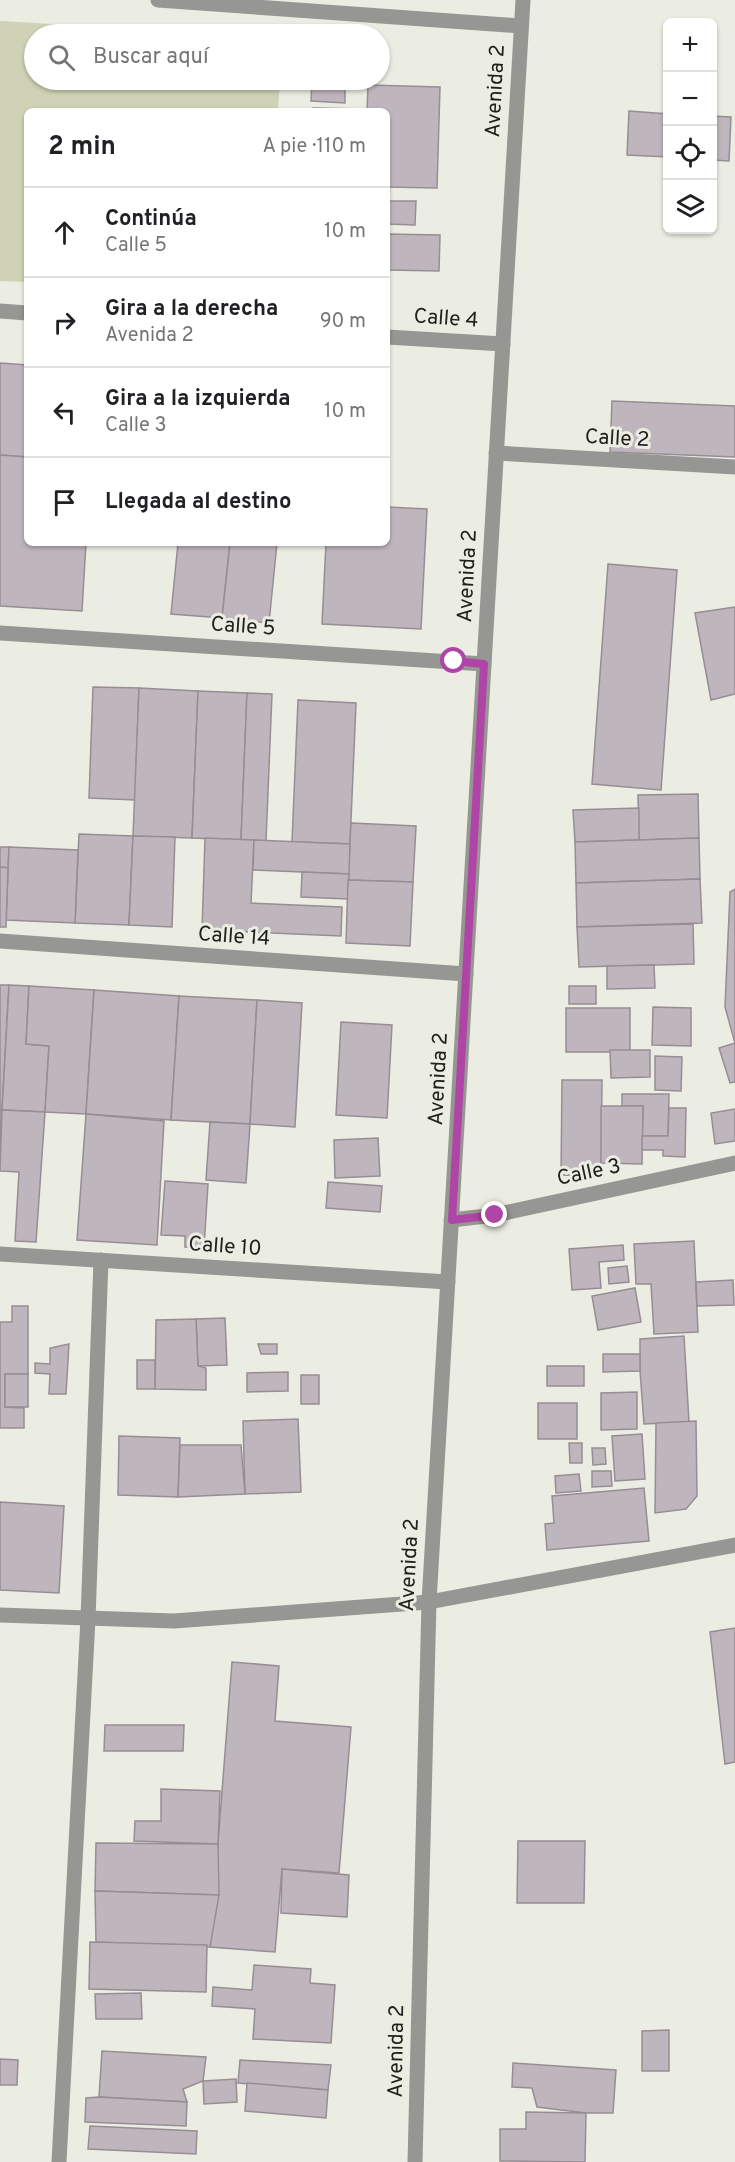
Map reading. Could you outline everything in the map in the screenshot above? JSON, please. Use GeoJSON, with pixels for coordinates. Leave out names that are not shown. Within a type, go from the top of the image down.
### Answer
{"type":"FeatureCollection","features":[{"type":"Feature","properties":{"kind":"street"},"geometry":{"type":"LineString","coordinates":[[158,0],[521,26]]}},
{"type":"Feature","properties":{"kind":"street","name":"Avenida 2"},"geometry":{"type":"LineString","coordinates":[[415,2162],[429,1602],[523,0]]}},
{"type":"Feature","properties":{"kind":"street"},"geometry":{"type":"LineString","coordinates":[[0,311],[24,313]]}},
{"type":"Feature","properties":{"kind":"street","name":"Calle 4"},"geometry":{"type":"LineString","coordinates":[[390,337],[503,344]]}},
{"type":"Feature","properties":{"kind":"street","name":"Calle 2"},"geometry":{"type":"LineString","coordinates":[[496,453],[735,466]]}},
{"type":"Feature","properties":{"kind":"street","name":"Calle 5"},"geometry":{"type":"LineString","coordinates":[[0,633],[484,664]]}},
{"type":"Feature","properties":{"kind":"street","name":"Calle 14"},"geometry":{"type":"LineString","coordinates":[[0,942],[466,974]]}},
{"type":"Feature","properties":{"kind":"street","name":"Calle 3"},"geometry":{"type":"LineString","coordinates":[[452,1220],[495,1215],[735,1163]]}},
{"type":"Feature","properties":{"kind":"street","name":"Calle 10"},"geometry":{"type":"LineString","coordinates":[[0,1254],[447,1282]]}},
{"type":"Feature","properties":{"kind":"street"},"geometry":{"type":"LineString","coordinates":[[59,2162],[88,1619],[101,1260]]}},
{"type":"Feature","properties":{"kind":"street"},"geometry":{"type":"LineString","coordinates":[[0,1615],[174,1621],[429,1602],[735,1545]]}},
{"type":"Feature","properties":{"kind":"green space"},"geometry":{"type":"Polygon","coordinates":[[[0,21],[52,24],[24,24],[24,90],[279,90],[278,108],[24,108],[24,282],[0,281],[0,21]]]}},
{"type":"Feature","properties":{"kind":"building"},"geometry":{"type":"Polygon","coordinates":[[[390,86],[440,87],[437,188],[390,187],[390,108],[367,108],[368,90],[390,90],[390,86]]]}},
{"type":"Feature","properties":{"kind":"building"},"geometry":{"type":"Polygon","coordinates":[[[312,90],[345,90],[345,103],[311,101],[312,90]]]}},
{"type":"Feature","properties":{"kind":"building"},"geometry":{"type":"Polygon","coordinates":[[[629,111],[663,114],[663,157],[627,155],[629,111]]]}},
{"type":"Feature","properties":{"kind":"building"},"geometry":{"type":"Polygon","coordinates":[[[717,116],[731,117],[729,161],[717,160],[717,116]]]}},
{"type":"Feature","properties":{"kind":"building"},"geometry":{"type":"Polygon","coordinates":[[[390,201],[416,201],[415,225],[390,224],[390,201]]]}},
{"type":"Feature","properties":{"kind":"building"},"geometry":{"type":"Polygon","coordinates":[[[390,234],[440,235],[439,271],[390,270],[390,234]]]}},
{"type":"Feature","properties":{"kind":"building"},"geometry":{"type":"Polygon","coordinates":[[[0,363],[24,365],[24,457],[0,455],[0,363]]]}},
{"type":"Feature","properties":{"kind":"building"},"geometry":{"type":"Polygon","coordinates":[[[612,401],[735,406],[735,457],[610,452],[612,401]]]}},
{"type":"Feature","properties":{"kind":"building"},"geometry":{"type":"Polygon","coordinates":[[[0,455],[24,457],[24,546],[86,546],[82,611],[0,606],[0,455]]]}},
{"type":"Feature","properties":{"kind":"building"},"geometry":{"type":"Polygon","coordinates":[[[390,507],[427,509],[421,629],[322,624],[326,546],[390,546],[390,507]]]}},
{"type":"Feature","properties":{"kind":"building"},"geometry":{"type":"Polygon","coordinates":[[[178,546],[230,546],[222,618],[171,614],[178,546]]]}},
{"type":"Feature","properties":{"kind":"building"},"geometry":{"type":"Polygon","coordinates":[[[230,546],[277,546],[269,623],[222,618],[230,546]]]}},
{"type":"Feature","properties":{"kind":"building"},"geometry":{"type":"Polygon","coordinates":[[[608,564],[677,570],[661,790],[592,784],[608,564]]]}},
{"type":"Feature","properties":{"kind":"building"},"geometry":{"type":"Polygon","coordinates":[[[735,607],[735,694],[711,700],[695,613],[735,607]]]}},
{"type":"Feature","properties":{"kind":"building"},"geometry":{"type":"Polygon","coordinates":[[[93,687],[139,688],[135,800],[89,798],[93,687]]]}},
{"type":"Feature","properties":{"kind":"building"},"geometry":{"type":"Polygon","coordinates":[[[139,688],[198,691],[192,838],[133,836],[139,688]]]}},
{"type":"Feature","properties":{"kind":"building"},"geometry":{"type":"Polygon","coordinates":[[[198,691],[247,693],[241,840],[192,838],[198,691]]]}},
{"type":"Feature","properties":{"kind":"building"},"geometry":{"type":"Polygon","coordinates":[[[247,693],[272,694],[266,841],[241,840],[247,693]]]}},
{"type":"Feature","properties":{"kind":"building"},"geometry":{"type":"Polygon","coordinates":[[[298,700],[356,703],[350,844],[292,842],[298,700]]]}},
{"type":"Feature","properties":{"kind":"building"},"geometry":{"type":"Polygon","coordinates":[[[698,794],[699,838],[639,840],[638,795],[698,794]]]}},
{"type":"Feature","properties":{"kind":"building"},"geometry":{"type":"Polygon","coordinates":[[[639,808],[639,840],[575,842],[573,810],[639,808]]]}},
{"type":"Feature","properties":{"kind":"building"},"geometry":{"type":"Polygon","coordinates":[[[351,823],[416,826],[413,882],[348,880],[351,823]]]}},
{"type":"Feature","properties":{"kind":"building"},"geometry":{"type":"Polygon","coordinates":[[[79,834],[133,836],[129,925],[75,923],[79,834]]]}},
{"type":"Feature","properties":{"kind":"building"},"geometry":{"type":"Polygon","coordinates":[[[133,836],[175,837],[172,927],[129,925],[133,836]]]}},
{"type":"Feature","properties":{"kind":"building"},"geometry":{"type":"Polygon","coordinates":[[[205,838],[254,840],[251,903],[342,907],[341,936],[202,930],[205,838]]]}},
{"type":"Feature","properties":{"kind":"building"},"geometry":{"type":"Polygon","coordinates":[[[699,838],[700,879],[576,883],[575,842],[699,838]]]}},
{"type":"Feature","properties":{"kind":"building"},"geometry":{"type":"Polygon","coordinates":[[[254,840],[350,844],[349,874],[253,870],[254,840]]]}},
{"type":"Feature","properties":{"kind":"building"},"geometry":{"type":"Polygon","coordinates":[[[0,847],[9,847],[8,868],[0,867],[0,847]]]}},
{"type":"Feature","properties":{"kind":"building"},"geometry":{"type":"Polygon","coordinates":[[[9,847],[78,850],[75,923],[6,920],[9,847]]]}},
{"type":"Feature","properties":{"kind":"building"},"geometry":{"type":"Polygon","coordinates":[[[0,867],[8,868],[6,927],[0,927],[0,867]]]}},
{"type":"Feature","properties":{"kind":"building"},"geometry":{"type":"Polygon","coordinates":[[[302,872],[349,874],[348,899],[301,897],[302,872]]]}},
{"type":"Feature","properties":{"kind":"building"},"geometry":{"type":"Polygon","coordinates":[[[700,879],[702,923],[577,927],[576,883],[700,879]]]}},
{"type":"Feature","properties":{"kind":"building"},"geometry":{"type":"Polygon","coordinates":[[[348,880],[413,882],[410,946],[346,943],[348,880]]]}},
{"type":"Feature","properties":{"kind":"building"},"geometry":{"type":"Polygon","coordinates":[[[735,889],[735,1043],[725,1007],[730,892],[735,889]]]}},
{"type":"Feature","properties":{"kind":"building"},"geometry":{"type":"Polygon","coordinates":[[[693,924],[694,964],[579,967],[577,927],[693,924]]]}},
{"type":"Feature","properties":{"kind":"building"},"geometry":{"type":"Polygon","coordinates":[[[654,965],[655,988],[607,989],[607,966],[654,965]]]}},
{"type":"Feature","properties":{"kind":"building"},"geometry":{"type":"Polygon","coordinates":[[[0,985],[9,985],[2,1110],[0,1110],[0,985]]]}},
{"type":"Feature","properties":{"kind":"building"},"geometry":{"type":"Polygon","coordinates":[[[9,985],[29,986],[26,1044],[49,1046],[45,1112],[2,1110],[9,985]]]}},
{"type":"Feature","properties":{"kind":"building"},"geometry":{"type":"Polygon","coordinates":[[[29,986],[94,990],[86,1114],[45,1112],[49,1046],[26,1044],[29,986]]]}},
{"type":"Feature","properties":{"kind":"building"},"geometry":{"type":"Polygon","coordinates":[[[569,986],[596,986],[596,1004],[569,1004],[569,986]]]}},
{"type":"Feature","properties":{"kind":"building"},"geometry":{"type":"Polygon","coordinates":[[[94,990],[179,996],[171,1120],[86,1114],[94,990]]]}},
{"type":"Feature","properties":{"kind":"building"},"geometry":{"type":"Polygon","coordinates":[[[179,996],[257,1000],[250,1124],[171,1120],[179,996]]]}},
{"type":"Feature","properties":{"kind":"building"},"geometry":{"type":"Polygon","coordinates":[[[257,1000],[302,1003],[295,1127],[250,1124],[257,1000]]]}},
{"type":"Feature","properties":{"kind":"building"},"geometry":{"type":"Polygon","coordinates":[[[653,1007],[691,1008],[691,1046],[652,1045],[653,1007]]]}},
{"type":"Feature","properties":{"kind":"building"},"geometry":{"type":"Polygon","coordinates":[[[566,1008],[630,1008],[630,1052],[566,1052],[566,1008]]]}},
{"type":"Feature","properties":{"kind":"building"},"geometry":{"type":"Polygon","coordinates":[[[341,1022],[392,1025],[387,1118],[336,1115],[341,1022]]]}},
{"type":"Feature","properties":{"kind":"building"},"geometry":{"type":"Polygon","coordinates":[[[735,1043],[735,1082],[730,1083],[719,1048],[735,1043]]]}},
{"type":"Feature","properties":{"kind":"building"},"geometry":{"type":"Polygon","coordinates":[[[610,1050],[650,1050],[650,1077],[611,1078],[610,1050]]]}},
{"type":"Feature","properties":{"kind":"building"},"geometry":{"type":"Polygon","coordinates":[[[655,1056],[682,1057],[681,1091],[655,1090],[655,1056]]]}},
{"type":"Feature","properties":{"kind":"building"},"geometry":{"type":"Polygon","coordinates":[[[562,1080],[602,1080],[601,1176],[561,1175],[562,1080]]]}},
{"type":"Feature","properties":{"kind":"building"},"geometry":{"type":"Polygon","coordinates":[[[622,1094],[669,1094],[668,1136],[642,1136],[643,1106],[622,1106],[622,1094]]]}},
{"type":"Feature","properties":{"kind":"building"},"geometry":{"type":"Polygon","coordinates":[[[601,1106],[643,1106],[642,1164],[601,1163],[601,1106]]]}},
{"type":"Feature","properties":{"kind":"building"},"geometry":{"type":"Polygon","coordinates":[[[669,1108],[686,1108],[685,1157],[663,1156],[663,1150],[642,1150],[642,1136],[668,1136],[669,1108]]]}},
{"type":"Feature","properties":{"kind":"building"},"geometry":{"type":"Polygon","coordinates":[[[735,1109],[735,1141],[715,1144],[711,1113],[735,1109]]]}},
{"type":"Feature","properties":{"kind":"building"},"geometry":{"type":"Polygon","coordinates":[[[0,1110],[2,1110],[0,1162],[0,1110]]]}},
{"type":"Feature","properties":{"kind":"building"},"geometry":{"type":"Polygon","coordinates":[[[2,1110],[45,1112],[36,1242],[15,1241],[19,1172],[0,1171],[2,1110]]]}},
{"type":"Feature","properties":{"kind":"building"},"geometry":{"type":"Polygon","coordinates":[[[86,1114],[164,1121],[157,1245],[77,1240],[86,1114]]]}},
{"type":"Feature","properties":{"kind":"building"},"geometry":{"type":"Polygon","coordinates":[[[210,1122],[250,1124],[246,1183],[206,1180],[210,1122]]]}},
{"type":"Feature","properties":{"kind":"building"},"geometry":{"type":"Polygon","coordinates":[[[378,1138],[380,1176],[335,1178],[334,1140],[378,1138]]]}},
{"type":"Feature","properties":{"kind":"building"},"geometry":{"type":"Polygon","coordinates":[[[165,1181],[208,1184],[204,1248],[185,1247],[185,1236],[161,1235],[165,1181]]]}},
{"type":"Feature","properties":{"kind":"building"},"geometry":{"type":"Polygon","coordinates":[[[328,1182],[382,1186],[380,1212],[326,1208],[328,1182]]]}},
{"type":"Feature","properties":{"kind":"building"},"geometry":{"type":"Polygon","coordinates":[[[694,1241],[698,1332],[654,1334],[651,1284],[636,1284],[634,1244],[694,1241]]]}},
{"type":"Feature","properties":{"kind":"building"},"geometry":{"type":"Polygon","coordinates":[[[623,1245],[624,1260],[599,1262],[601,1288],[572,1290],[569,1249],[623,1245]]]}},
{"type":"Feature","properties":{"kind":"building"},"geometry":{"type":"Polygon","coordinates":[[[627,1266],[629,1282],[609,1284],[608,1268],[627,1266]]]}},
{"type":"Feature","properties":{"kind":"building"},"geometry":{"type":"Polygon","coordinates":[[[733,1280],[734,1305],[697,1306],[696,1282],[733,1280]]]}},
{"type":"Feature","properties":{"kind":"building"},"geometry":{"type":"Polygon","coordinates":[[[635,1288],[641,1322],[598,1330],[592,1296],[635,1288]]]}},
{"type":"Feature","properties":{"kind":"building"},"geometry":{"type":"Polygon","coordinates":[[[12,1306],[28,1306],[28,1374],[5,1374],[5,1407],[24,1408],[24,1428],[0,1428],[0,1322],[12,1322],[12,1306]]]}},
{"type":"Feature","properties":{"kind":"building"},"geometry":{"type":"Polygon","coordinates":[[[225,1318],[227,1365],[198,1366],[196,1319],[225,1318]]]}},
{"type":"Feature","properties":{"kind":"building"},"geometry":{"type":"Polygon","coordinates":[[[196,1319],[198,1366],[206,1368],[206,1390],[155,1389],[156,1320],[196,1319]]]}},
{"type":"Feature","properties":{"kind":"building"},"geometry":{"type":"Polygon","coordinates":[[[684,1336],[689,1422],[644,1424],[640,1339],[684,1336]]]}},
{"type":"Feature","properties":{"kind":"building"},"geometry":{"type":"Polygon","coordinates":[[[69,1344],[66,1394],[49,1394],[50,1374],[35,1373],[35,1363],[50,1364],[50,1348],[69,1344]]]}},
{"type":"Feature","properties":{"kind":"building"},"geometry":{"type":"Polygon","coordinates":[[[258,1344],[277,1344],[277,1354],[261,1354],[258,1344]]]}},
{"type":"Feature","properties":{"kind":"building"},"geometry":{"type":"Polygon","coordinates":[[[603,1354],[640,1354],[640,1371],[603,1372],[603,1354]]]}},
{"type":"Feature","properties":{"kind":"building"},"geometry":{"type":"Polygon","coordinates":[[[137,1360],[155,1360],[155,1389],[137,1389],[137,1360]]]}},
{"type":"Feature","properties":{"kind":"building"},"geometry":{"type":"Polygon","coordinates":[[[547,1366],[584,1366],[584,1386],[547,1386],[547,1366]]]}},
{"type":"Feature","properties":{"kind":"building"},"geometry":{"type":"Polygon","coordinates":[[[288,1372],[288,1391],[247,1392],[247,1373],[288,1372]]]}},
{"type":"Feature","properties":{"kind":"building"},"geometry":{"type":"Polygon","coordinates":[[[5,1374],[28,1374],[28,1407],[5,1407],[5,1374]]]}},
{"type":"Feature","properties":{"kind":"building"},"geometry":{"type":"Polygon","coordinates":[[[301,1375],[319,1375],[319,1404],[301,1404],[301,1375]]]}},
{"type":"Feature","properties":{"kind":"building"},"geometry":{"type":"Polygon","coordinates":[[[637,1392],[637,1429],[601,1430],[601,1393],[637,1392]]]}},
{"type":"Feature","properties":{"kind":"building"},"geometry":{"type":"Polygon","coordinates":[[[538,1403],[577,1403],[577,1439],[538,1439],[538,1403]]]}},
{"type":"Feature","properties":{"kind":"building"},"geometry":{"type":"Polygon","coordinates":[[[298,1419],[301,1492],[245,1494],[243,1421],[298,1419]]]}},
{"type":"Feature","properties":{"kind":"building"},"geometry":{"type":"Polygon","coordinates":[[[696,1421],[697,1496],[686,1509],[655,1513],[656,1423],[696,1421]]]}},
{"type":"Feature","properties":{"kind":"building"},"geometry":{"type":"Polygon","coordinates":[[[642,1434],[645,1479],[615,1481],[612,1436],[642,1434]]]}},
{"type":"Feature","properties":{"kind":"building"},"geometry":{"type":"Polygon","coordinates":[[[119,1436],[180,1438],[178,1497],[118,1495],[119,1436]]]}},
{"type":"Feature","properties":{"kind":"building"},"geometry":{"type":"Polygon","coordinates":[[[569,1443],[582,1443],[582,1463],[570,1463],[569,1443]]]}},
{"type":"Feature","properties":{"kind":"building"},"geometry":{"type":"Polygon","coordinates":[[[180,1445],[241,1445],[245,1494],[178,1497],[180,1445]]]}},
{"type":"Feature","properties":{"kind":"building"},"geometry":{"type":"Polygon","coordinates":[[[592,1448],[605,1448],[606,1464],[593,1465],[592,1448]]]}},
{"type":"Feature","properties":{"kind":"building"},"geometry":{"type":"Polygon","coordinates":[[[592,1471],[611,1471],[612,1486],[592,1487],[592,1471]]]}},
{"type":"Feature","properties":{"kind":"building"},"geometry":{"type":"Polygon","coordinates":[[[579,1474],[581,1491],[556,1493],[555,1476],[579,1474]]]}},
{"type":"Feature","properties":{"kind":"building"},"geometry":{"type":"Polygon","coordinates":[[[644,1488],[649,1541],[547,1550],[545,1524],[554,1523],[552,1496],[644,1488]]]}},
{"type":"Feature","properties":{"kind":"building"},"geometry":{"type":"Polygon","coordinates":[[[0,1502],[64,1506],[59,1593],[0,1590],[0,1502]]]}},
{"type":"Feature","properties":{"kind":"building"},"geometry":{"type":"Polygon","coordinates":[[[735,1628],[735,1762],[725,1764],[710,1632],[735,1628]]]}},
{"type":"Feature","properties":{"kind":"building"},"geometry":{"type":"Polygon","coordinates":[[[232,1662],[279,1666],[275,1721],[351,1727],[339,1873],[282,1869],[275,1952],[210,1947],[232,1662]]]}},
{"type":"Feature","properties":{"kind":"building"},"geometry":{"type":"Polygon","coordinates":[[[105,1725],[184,1725],[183,1751],[104,1751],[105,1725]]]}},
{"type":"Feature","properties":{"kind":"building"},"geometry":{"type":"Polygon","coordinates":[[[161,1789],[220,1791],[218,1844],[134,1841],[135,1821],[161,1821],[161,1789]]]}},
{"type":"Feature","properties":{"kind":"building"},"geometry":{"type":"Polygon","coordinates":[[[518,1841],[585,1841],[584,1903],[517,1903],[518,1841]]]}},
{"type":"Feature","properties":{"kind":"building"},"geometry":{"type":"Polygon","coordinates":[[[96,1843],[218,1844],[219,1895],[95,1891],[96,1843]]]}},
{"type":"Feature","properties":{"kind":"building"},"geometry":{"type":"Polygon","coordinates":[[[282,1869],[349,1875],[347,1917],[281,1913],[282,1869]]]}},
{"type":"Feature","properties":{"kind":"building"},"geometry":{"type":"Polygon","coordinates":[[[95,1891],[219,1895],[210,1947],[96,1942],[95,1891]]]}},
{"type":"Feature","properties":{"kind":"building"},"geometry":{"type":"Polygon","coordinates":[[[90,1942],[207,1945],[206,1992],[89,1989],[90,1942]]]}},
{"type":"Feature","properties":{"kind":"building"},"geometry":{"type":"Polygon","coordinates":[[[254,1965],[311,1969],[310,1983],[335,1985],[331,2043],[253,2039],[255,2009],[212,2006],[213,1987],[252,1990],[254,1965]]]}},
{"type":"Feature","properties":{"kind":"building"},"geometry":{"type":"Polygon","coordinates":[[[141,1993],[142,2019],[96,2019],[95,1994],[141,1993]]]}},
{"type":"Feature","properties":{"kind":"building"},"geometry":{"type":"Polygon","coordinates":[[[669,2030],[669,2071],[642,2071],[642,2031],[669,2030]]]}},
{"type":"Feature","properties":{"kind":"building"},"geometry":{"type":"Polygon","coordinates":[[[102,2051],[206,2057],[203,2081],[183,2089],[187,2102],[99,2097],[102,2051]]]}},
{"type":"Feature","properties":{"kind":"building"},"geometry":{"type":"Polygon","coordinates":[[[0,2059],[18,2060],[17,2085],[0,2085],[0,2059]]]}},
{"type":"Feature","properties":{"kind":"building"},"geometry":{"type":"Polygon","coordinates":[[[240,2060],[331,2065],[328,2090],[238,2083],[240,2060]]]}},
{"type":"Feature","properties":{"kind":"building"},"geometry":{"type":"Polygon","coordinates":[[[513,2063],[616,2070],[613,2113],[586,2113],[537,2107],[532,2088],[512,2087],[513,2063]]]}},
{"type":"Feature","properties":{"kind":"building"},"geometry":{"type":"Polygon","coordinates":[[[236,2079],[237,2102],[204,2104],[203,2081],[236,2079]]]}},
{"type":"Feature","properties":{"kind":"building"},"geometry":{"type":"Polygon","coordinates":[[[247,2083],[328,2090],[326,2118],[245,2111],[247,2083]]]}},
{"type":"Feature","properties":{"kind":"building"},"geometry":{"type":"Polygon","coordinates":[[[86,2098],[187,2102],[186,2126],[85,2122],[86,2098]]]}},
{"type":"Feature","properties":{"kind":"building"},"geometry":{"type":"Polygon","coordinates":[[[526,2112],[586,2113],[585,2162],[500,2161],[500,2129],[526,2129],[526,2112]]]}},
{"type":"Feature","properties":{"kind":"building"},"geometry":{"type":"Polygon","coordinates":[[[90,2126],[197,2131],[196,2154],[88,2149],[90,2126]]]}},
{"type":"Feature","properties":{"kind":"route"},"geometry":{"type":"LineString","coordinates":[[454,661],[484,664],[452,1220],[495,1215]]}}]}
